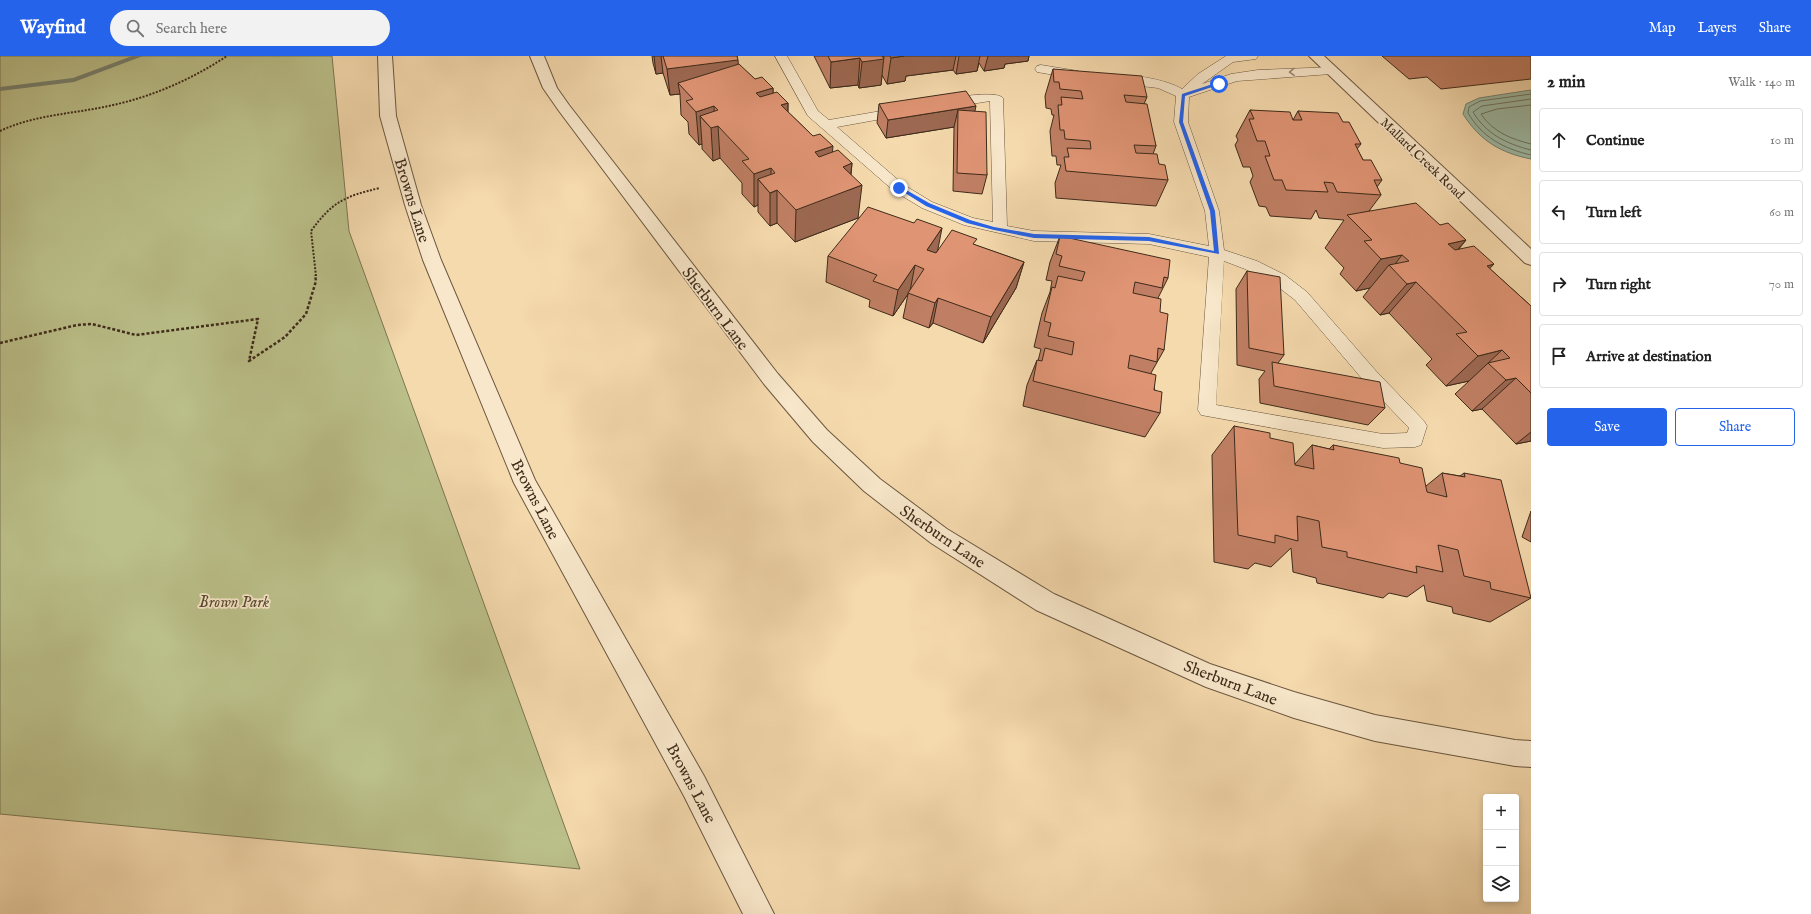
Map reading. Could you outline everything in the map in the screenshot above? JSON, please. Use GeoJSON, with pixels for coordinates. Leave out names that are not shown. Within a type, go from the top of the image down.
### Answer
{"type":"FeatureCollection","features":[{"type":"Feature","properties":{"kind":"street","name":"Browns Lane"},"geometry":{"type":"LineString","coordinates":[[385,56],[388,116],[432,260],[525,483],[694,786],[759,914]]}},
{"type":"Feature","properties":{"kind":"street","name":"Sherburn Lane"},"geometry":{"type":"LineString","coordinates":[[538,56],[550,88],[564,108],[771,379],[820,436],[867,480],[939,536],[1045,602],[1206,675],[1294,705],[1375,728],[1515,753],[1531,754]]}},
{"type":"Feature","properties":{"kind":"street","name":"Mallard Creek Road"},"geometry":{"type":"LineString","coordinates":[[1316,56],[1531,259]]}},
{"type":"Feature","properties":{"kind":"lane"},"geometry":{"type":"LineString","coordinates":[[781,56],[813,113],[899,188],[934,208],[968,222],[1034,236],[1149,239],[1217,253],[1251,265],[1279,279],[1301,296],[1370,376],[1418,426],[1415,440],[1383,441],[1207,410],[1217,253],[1212,211],[1181,122],[1183,95],[1202,77],[1230,59],[1252,56]]}},
{"type":"Feature","properties":{"kind":"lane"},"geometry":{"type":"LineString","coordinates":[[1041,69],[1095,77]]}},
{"type":"Feature","properties":{"kind":"lane"},"geometry":{"type":"LineString","coordinates":[[1183,95],[1235,77],[1258,74],[1331,70]]}},
{"type":"Feature","properties":{"kind":"lane"},"geometry":{"type":"LineString","coordinates":[[1110,79],[1155,83],[1175,88],[1183,95]]}},
{"type":"Feature","properties":{"kind":"lane"},"geometry":{"type":"LineString","coordinates":[[932,106],[985,97],[996,98],[1001,224],[994,228]]}},
{"type":"Feature","properties":{"kind":"lane"},"geometry":{"type":"LineString","coordinates":[[826,125],[917,109]]}},
{"type":"Feature","properties":{"kind":"path"},"geometry":{"type":"LineString","coordinates":[[0,131],[50,116],[112,105],[151,94],[211,67],[227,56]]}},
{"type":"Feature","properties":{"kind":"path"},"geometry":{"type":"LineString","coordinates":[[0,343],[77,325],[92,324],[136,335],[258,319],[249,362],[285,336],[306,314],[316,281],[311,231],[323,215],[338,202],[358,193],[407,182]]}},
{"type":"Feature","properties":{"kind":"green space","name":"Brown Park"},"geometry":{"type":"Polygon","coordinates":[[[0,56],[332,56],[349,231],[580,869],[0,814],[0,56]]]}},
{"type":"Feature","properties":{"kind":"water"},"geometry":{"type":"Polygon","coordinates":[[[1531,90],[1531,159],[1510,153],[1484,139],[1463,114],[1466,104],[1479,98],[1531,90]]]}},
{"type":"Feature","properties":{"kind":"building"},"geometry":{"type":"Polygon","coordinates":[[[663,56],[737,56],[738,60],[667,69],[663,56]]]}},
{"type":"Feature","properties":{"kind":"building"},"geometry":{"type":"Polygon","coordinates":[[[828,56],[882,56],[884,59],[862,62],[860,58],[831,62],[828,56]]]}},
{"type":"Feature","properties":{"kind":"building"},"geometry":{"type":"Polygon","coordinates":[[[890,56],[904,56],[891,58],[890,56]]]}},
{"type":"Feature","properties":{"kind":"building"},"geometry":{"type":"Polygon","coordinates":[[[739,64],[755,79],[762,77],[773,88],[756,93],[760,97],[777,92],[788,103],[781,105],[813,136],[820,134],[833,146],[815,152],[819,157],[838,150],[852,163],[843,167],[862,185],[796,210],[777,190],[770,193],[758,179],[775,173],[771,168],[754,174],[742,161],[749,159],[718,126],[711,128],[700,116],[718,110],[714,106],[696,112],[686,101],[693,99],[678,83],[739,64]]]}},
{"type":"Feature","properties":{"kind":"building"},"geometry":{"type":"Polygon","coordinates":[[[1053,69],[1142,76],[1147,97],[1124,95],[1126,102],[1147,104],[1156,146],[1134,145],[1136,153],[1157,154],[1159,164],[1165,165],[1168,180],[1066,171],[1064,157],[1069,157],[1067,148],[1091,149],[1090,141],[1065,139],[1064,130],[1060,130],[1058,105],[1062,105],[1061,97],[1083,99],[1081,91],[1060,89],[1059,82],[1054,82],[1053,69]]]}},
{"type":"Feature","properties":{"kind":"building"},"geometry":{"type":"Polygon","coordinates":[[[966,91],[976,106],[888,120],[879,104],[966,91]]]}},
{"type":"Feature","properties":{"kind":"building"},"geometry":{"type":"Polygon","coordinates":[[[958,110],[986,112],[987,175],[957,173],[958,110]]]}},
{"type":"Feature","properties":{"kind":"building"},"geometry":{"type":"Polygon","coordinates":[[[1250,110],[1290,112],[1293,120],[1302,120],[1298,111],[1338,113],[1343,122],[1349,122],[1361,144],[1355,144],[1363,160],[1371,160],[1382,180],[1374,180],[1381,195],[1337,192],[1333,183],[1324,182],[1328,192],[1286,190],[1282,180],[1274,180],[1265,156],[1270,156],[1265,141],[1257,141],[1249,119],[1254,119],[1250,110]]]}},
{"type":"Feature","properties":{"kind":"building"},"geometry":{"type":"Polygon","coordinates":[[[1416,203],[1440,225],[1448,223],[1466,240],[1448,244],[1455,250],[1474,246],[1494,264],[1487,266],[1531,306],[1531,393],[1516,378],[1506,380],[1488,363],[1510,358],[1502,350],[1478,356],[1456,334],[1467,332],[1416,282],[1407,284],[1389,265],[1409,261],[1402,255],[1381,259],[1364,241],[1372,240],[1347,215],[1416,203]]]}},
{"type":"Feature","properties":{"kind":"building"},"geometry":{"type":"Polygon","coordinates":[[[868,207],[914,223],[917,219],[942,228],[927,250],[936,253],[952,230],[977,239],[973,244],[1024,262],[991,317],[938,298],[935,303],[908,293],[924,269],[915,265],[898,290],[873,281],[877,275],[828,256],[868,207]]]}},
{"type":"Feature","properties":{"kind":"building"},"geometry":{"type":"Polygon","coordinates":[[[1060,236],[1170,260],[1168,278],[1164,277],[1162,288],[1135,282],[1133,293],[1161,299],[1160,312],[1168,314],[1164,350],[1158,348],[1157,362],[1130,355],[1128,368],[1156,375],[1154,390],[1162,392],[1160,413],[1033,381],[1037,360],[1042,361],[1045,348],[1072,355],[1074,342],[1048,336],[1051,323],[1044,321],[1052,287],[1055,288],[1058,276],[1082,281],[1085,272],[1059,266],[1062,256],[1056,254],[1060,236]]]}},
{"type":"Feature","properties":{"kind":"building"},"geometry":{"type":"Polygon","coordinates":[[[1247,271],[1280,277],[1284,355],[1249,348],[1247,271]]]}},
{"type":"Feature","properties":{"kind":"building"},"geometry":{"type":"Polygon","coordinates":[[[1272,362],[1380,382],[1385,408],[1274,386],[1272,362]]]}},
{"type":"Feature","properties":{"kind":"building"},"geometry":{"type":"Polygon","coordinates":[[[1234,426],[1270,433],[1270,438],[1293,443],[1295,465],[1314,469],[1312,445],[1334,450],[1333,445],[1399,458],[1400,463],[1422,468],[1427,492],[1447,497],[1442,473],[1465,477],[1464,473],[1501,480],[1531,598],[1491,589],[1490,582],[1464,576],[1458,550],[1438,545],[1443,572],[1416,566],[1417,573],[1347,557],[1347,552],[1322,547],[1319,521],[1297,516],[1298,541],[1275,535],[1275,543],[1238,535],[1234,426]]]}},
{"type":"Feature","properties":{"kind":"waterway"},"geometry":{"type":"LineString","coordinates":[[0,89],[74,80],[139,56]]}},
{"type":"Feature","properties":{"kind":"route"},"geometry":{"type":"LineString","coordinates":[[899,188],[928,205],[968,222],[994,228],[1034,236],[1149,239],[1217,253],[1212,211],[1181,122],[1183,95],[1219,84]]}}]}
